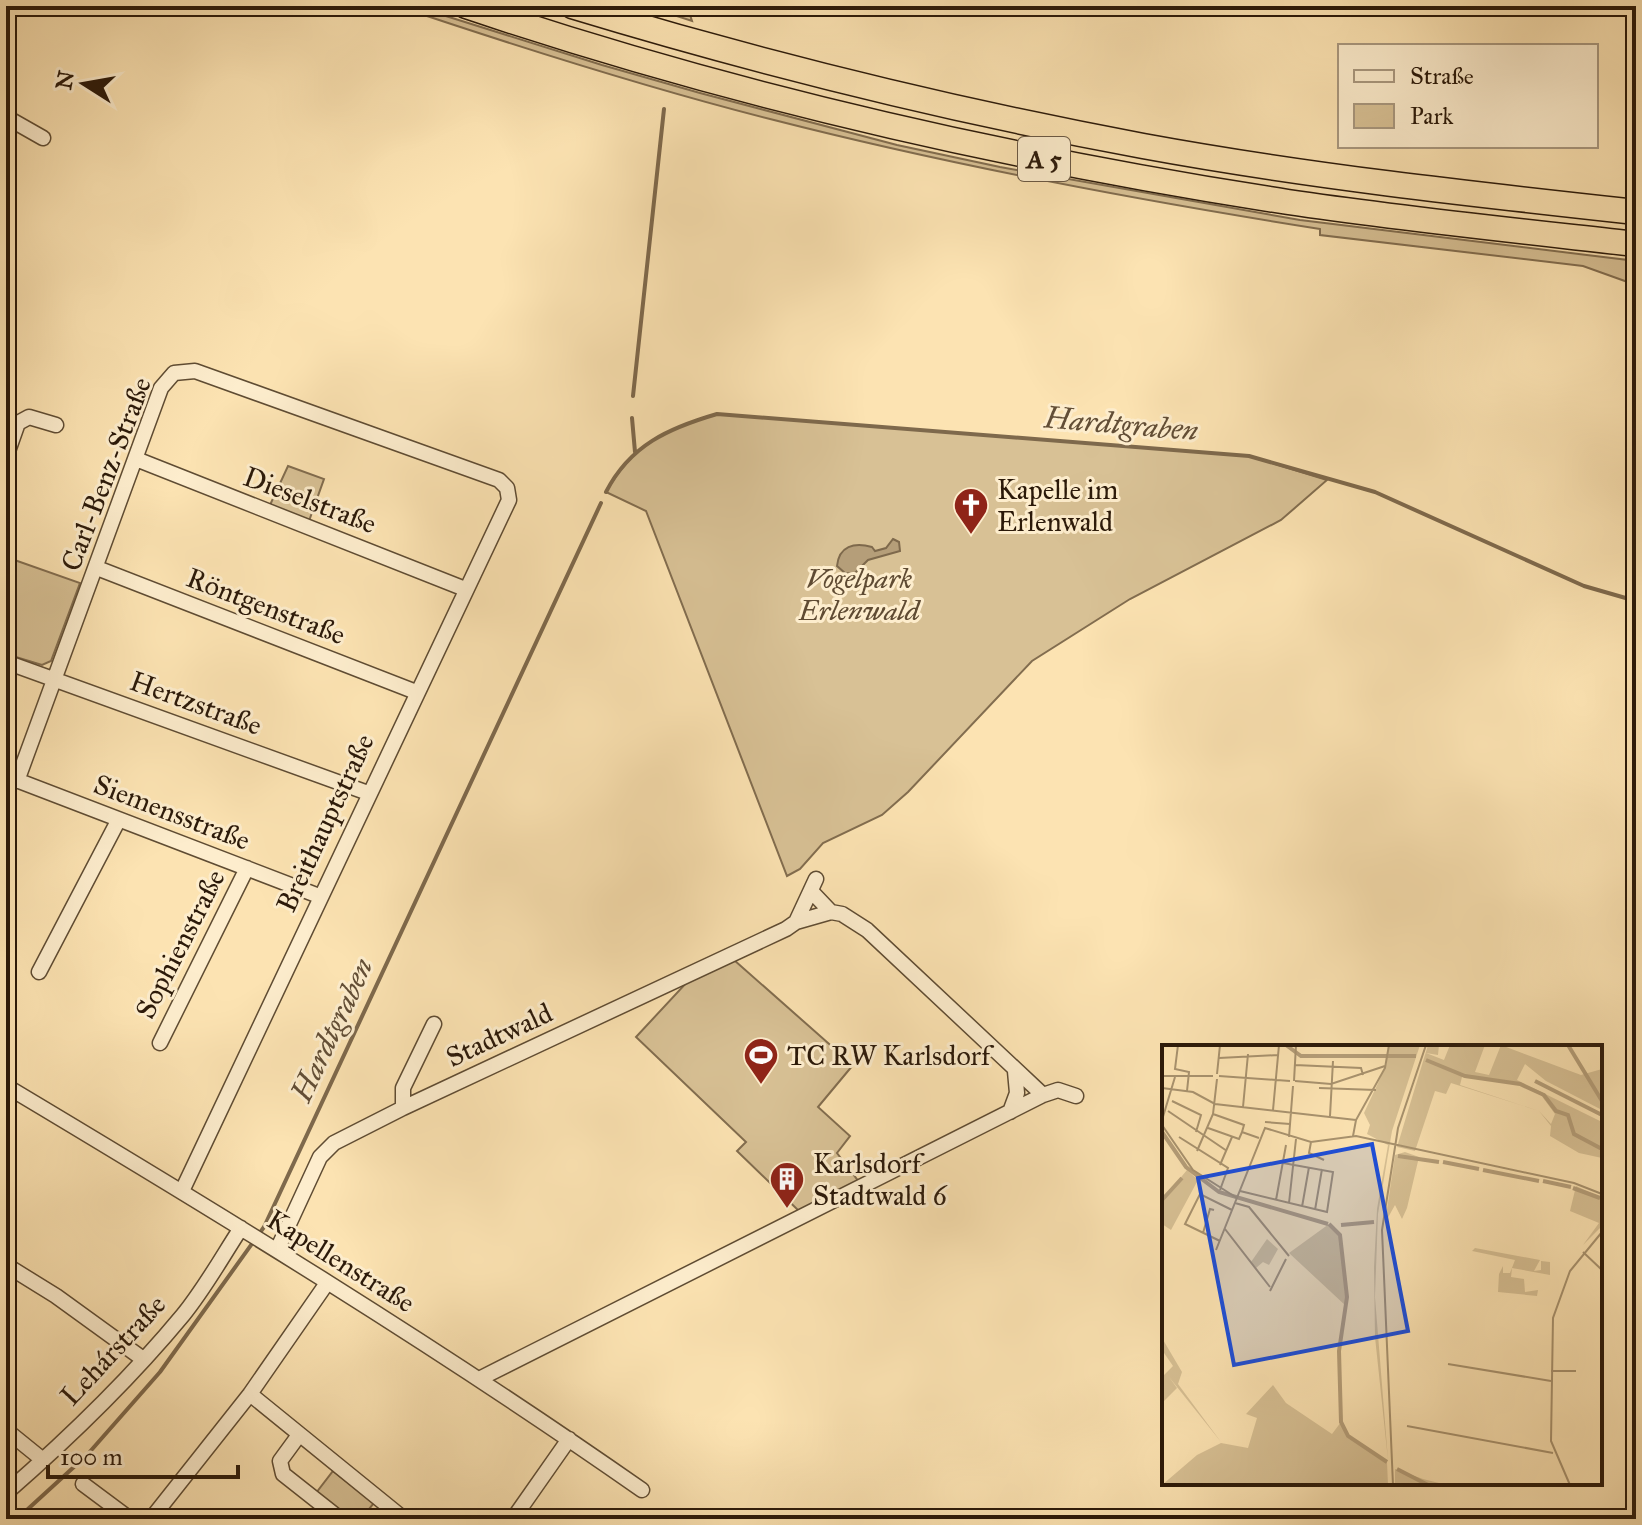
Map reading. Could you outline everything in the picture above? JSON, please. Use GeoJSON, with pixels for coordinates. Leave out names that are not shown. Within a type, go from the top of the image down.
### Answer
{"type":"FeatureCollection","features":[{"type":"Feature","properties":{"kind":"highway","name":"A 5"},"geometry":{"type":"LineString","coordinates":[[466,6],[739,87],[1025,155],[1302,204],[1636,244]]}},
{"type":"Feature","properties":{"kind":"highway","name":"A 5"},"geometry":{"type":"LineString","coordinates":[[572,6],[857,86],[1145,146],[1363,181],[1636,212]]}},
{"type":"Feature","properties":{"kind":"street"},"geometry":{"type":"LineString","coordinates":[[6,117],[43,138]]}},
{"type":"Feature","properties":{"kind":"street","name":"Carl-Benz-Straße"},"geometry":{"type":"LineString","coordinates":[[12,779],[55,680],[161,388],[174,373],[195,371],[499,480]]}},
{"type":"Feature","properties":{"kind":"street"},"geometry":{"type":"LineString","coordinates":[[6,457],[18,423],[29,417],[56,425]]}},
{"type":"Feature","properties":{"kind":"street","name":"Dieselstraße"},"geometry":{"type":"LineString","coordinates":[[136,459],[465,589]]}},
{"type":"Feature","properties":{"kind":"street","name":"Breithauptstraße"},"geometry":{"type":"LineString","coordinates":[[182,1191],[509,500],[507,488],[499,480]]}},
{"type":"Feature","properties":{"kind":"street","name":"Röntgenstraße"},"geometry":{"type":"LineString","coordinates":[[97,568],[416,692]]}},
{"type":"Feature","properties":{"kind":"street","name":"Hertzstraße"},"geometry":{"type":"LineString","coordinates":[[6,662],[368,793]]}},
{"type":"Feature","properties":{"kind":"street","name":"Siemensstraße"},"geometry":{"type":"LineString","coordinates":[[12,779],[319,896]]}},
{"type":"Feature","properties":{"kind":"street"},"geometry":{"type":"LineString","coordinates":[[39,972],[118,821]]}},
{"type":"Feature","properties":{"kind":"street","name":"Sophienstraße"},"geometry":{"type":"LineString","coordinates":[[160,1043],[247,868]]}},
{"type":"Feature","properties":{"kind":"street"},"geometry":{"type":"LineString","coordinates":[[796,922],[814,885],[831,912],[842,914],[867,930],[1043,1095]]}},
{"type":"Feature","properties":{"kind":"street","name":"Stadtwald"},"geometry":{"type":"LineString","coordinates":[[271,1246],[320,1157],[334,1143],[352,1132],[796,922],[831,912]]}},
{"type":"Feature","properties":{"kind":"street"},"geometry":{"type":"LineString","coordinates":[[403,1108],[403,1088],[434,1024]]}},
{"type":"Feature","properties":{"kind":"street"},"geometry":{"type":"LineString","coordinates":[[1010,1112],[1017,1093],[1015,1071]]}},
{"type":"Feature","properties":{"kind":"street","name":"Kapellenstraße"},"geometry":{"type":"LineString","coordinates":[[6,1086],[271,1246],[479,1379],[642,1490]]}},
{"type":"Feature","properties":{"kind":"street"},"geometry":{"type":"LineString","coordinates":[[479,1379],[1043,1095],[1058,1090],[1076,1096]]}},
{"type":"Feature","properties":{"kind":"street","name":"Lehárstraße"},"geometry":{"type":"LineString","coordinates":[[6,1493],[43,1460],[184,1314],[243,1229]]}},
{"type":"Feature","properties":{"kind":"street"},"geometry":{"type":"LineString","coordinates":[[6,1265],[65,1302],[143,1359]]}},
{"type":"Feature","properties":{"kind":"street"},"geometry":{"type":"LineString","coordinates":[[151,1519],[250,1394],[327,1283]]}},
{"type":"Feature","properties":{"kind":"street"},"geometry":{"type":"LineString","coordinates":[[250,1394],[404,1519]]}},
{"type":"Feature","properties":{"kind":"street"},"geometry":{"type":"LineString","coordinates":[[6,1430],[43,1460]]}},
{"type":"Feature","properties":{"kind":"street"},"geometry":{"type":"LineString","coordinates":[[299,1435],[280,1461],[283,1474],[340,1519]]}},
{"type":"Feature","properties":{"kind":"street"},"geometry":{"type":"LineString","coordinates":[[513,1519],[569,1439]]}},
{"type":"Feature","properties":{"kind":"street"},"geometry":{"type":"LineString","coordinates":[[83,1484],[130,1519]]}},
{"type":"Feature","properties":{"kind":"green space"},"geometry":{"type":"Polygon","coordinates":[[[397,6],[414,6],[602,65],[897,145],[1000,167],[1300,220],[1636,261],[1636,285],[1583,266],[1320,235],[1320,229],[1114,194],[909,152],[679,95],[397,6]]]}},
{"type":"Feature","properties":{"kind":"green space"},"geometry":{"type":"Polygon","coordinates":[[[646,6],[687,6],[692,21],[646,6]]]}},
{"type":"Feature","properties":{"kind":"green space","name":"Vogelpark Erlenwald"},"geometry":{"type":"Polygon","coordinates":[[[717,414],[1249,456],[1327,480],[1281,520],[1130,599],[1032,661],[908,792],[882,815],[823,843],[800,869],[787,876],[646,511],[606,492],[616,475],[652,441],[717,414]]]}},
{"type":"Feature","properties":{"kind":"green space"},"geometry":{"type":"Polygon","coordinates":[[[288,466],[324,479],[309,521],[270,505],[288,466]]]}},
{"type":"Feature","properties":{"kind":"green space"},"geometry":{"type":"Polygon","coordinates":[[[6,557],[80,583],[51,661],[42,665],[6,654],[6,557]]]}},
{"type":"Feature","properties":{"kind":"green space","name":"TC RW Karlsdorf"},"geometry":{"type":"Polygon","coordinates":[[[734,960],[853,1065],[818,1107],[850,1136],[837,1153],[859,1182],[800,1212],[737,1151],[746,1142],[636,1037],[688,981],[734,960]]]}},
{"type":"Feature","properties":{"kind":"green space"},"geometry":{"type":"Polygon","coordinates":[[[333,1471],[374,1503],[361,1519],[349,1519],[316,1493],[333,1471]]]}},
{"type":"Feature","properties":{"kind":"shaded area"},"geometry":{"type":"Polygon","coordinates":[[[893,539],[899,542],[900,551],[868,560],[854,574],[845,573],[837,566],[838,559],[848,547],[872,547],[875,551],[886,548],[893,539]]]}},
{"type":"Feature","properties":{"kind":"waterway"},"geometry":{"type":"LineString","coordinates":[[633,396],[664,109]]}},
{"type":"Feature","properties":{"kind":"waterway","name":"Hardtgraben"},"geometry":{"type":"LineString","coordinates":[[606,492],[639,450],[667,432],[717,414],[1249,456],[1375,492],[1584,586],[1636,601]]}},
{"type":"Feature","properties":{"kind":"waterway"},"geometry":{"type":"LineString","coordinates":[[632,418],[635,452]]}},
{"type":"Feature","properties":{"kind":"waterway","name":"Hardtgraben"},"geometry":{"type":"LineString","coordinates":[[17,1519],[87,1455],[160,1372],[264,1227],[601,503]]}},
{"type":"Feature","properties":{"kind":"place","name":"Kapelle im Erlenwald"},"geometry":{"type":"Point","coordinates":[971,536]}},
{"type":"Feature","properties":{"kind":"place","name":"TC RW Karlsdorf"},"geometry":{"type":"Point","coordinates":[761,1086]}},
{"type":"Feature","properties":{"kind":"place","name":"Karlsdorf Stadtwald 6"},"geometry":{"type":"Point","coordinates":[787,1210]}}]}
